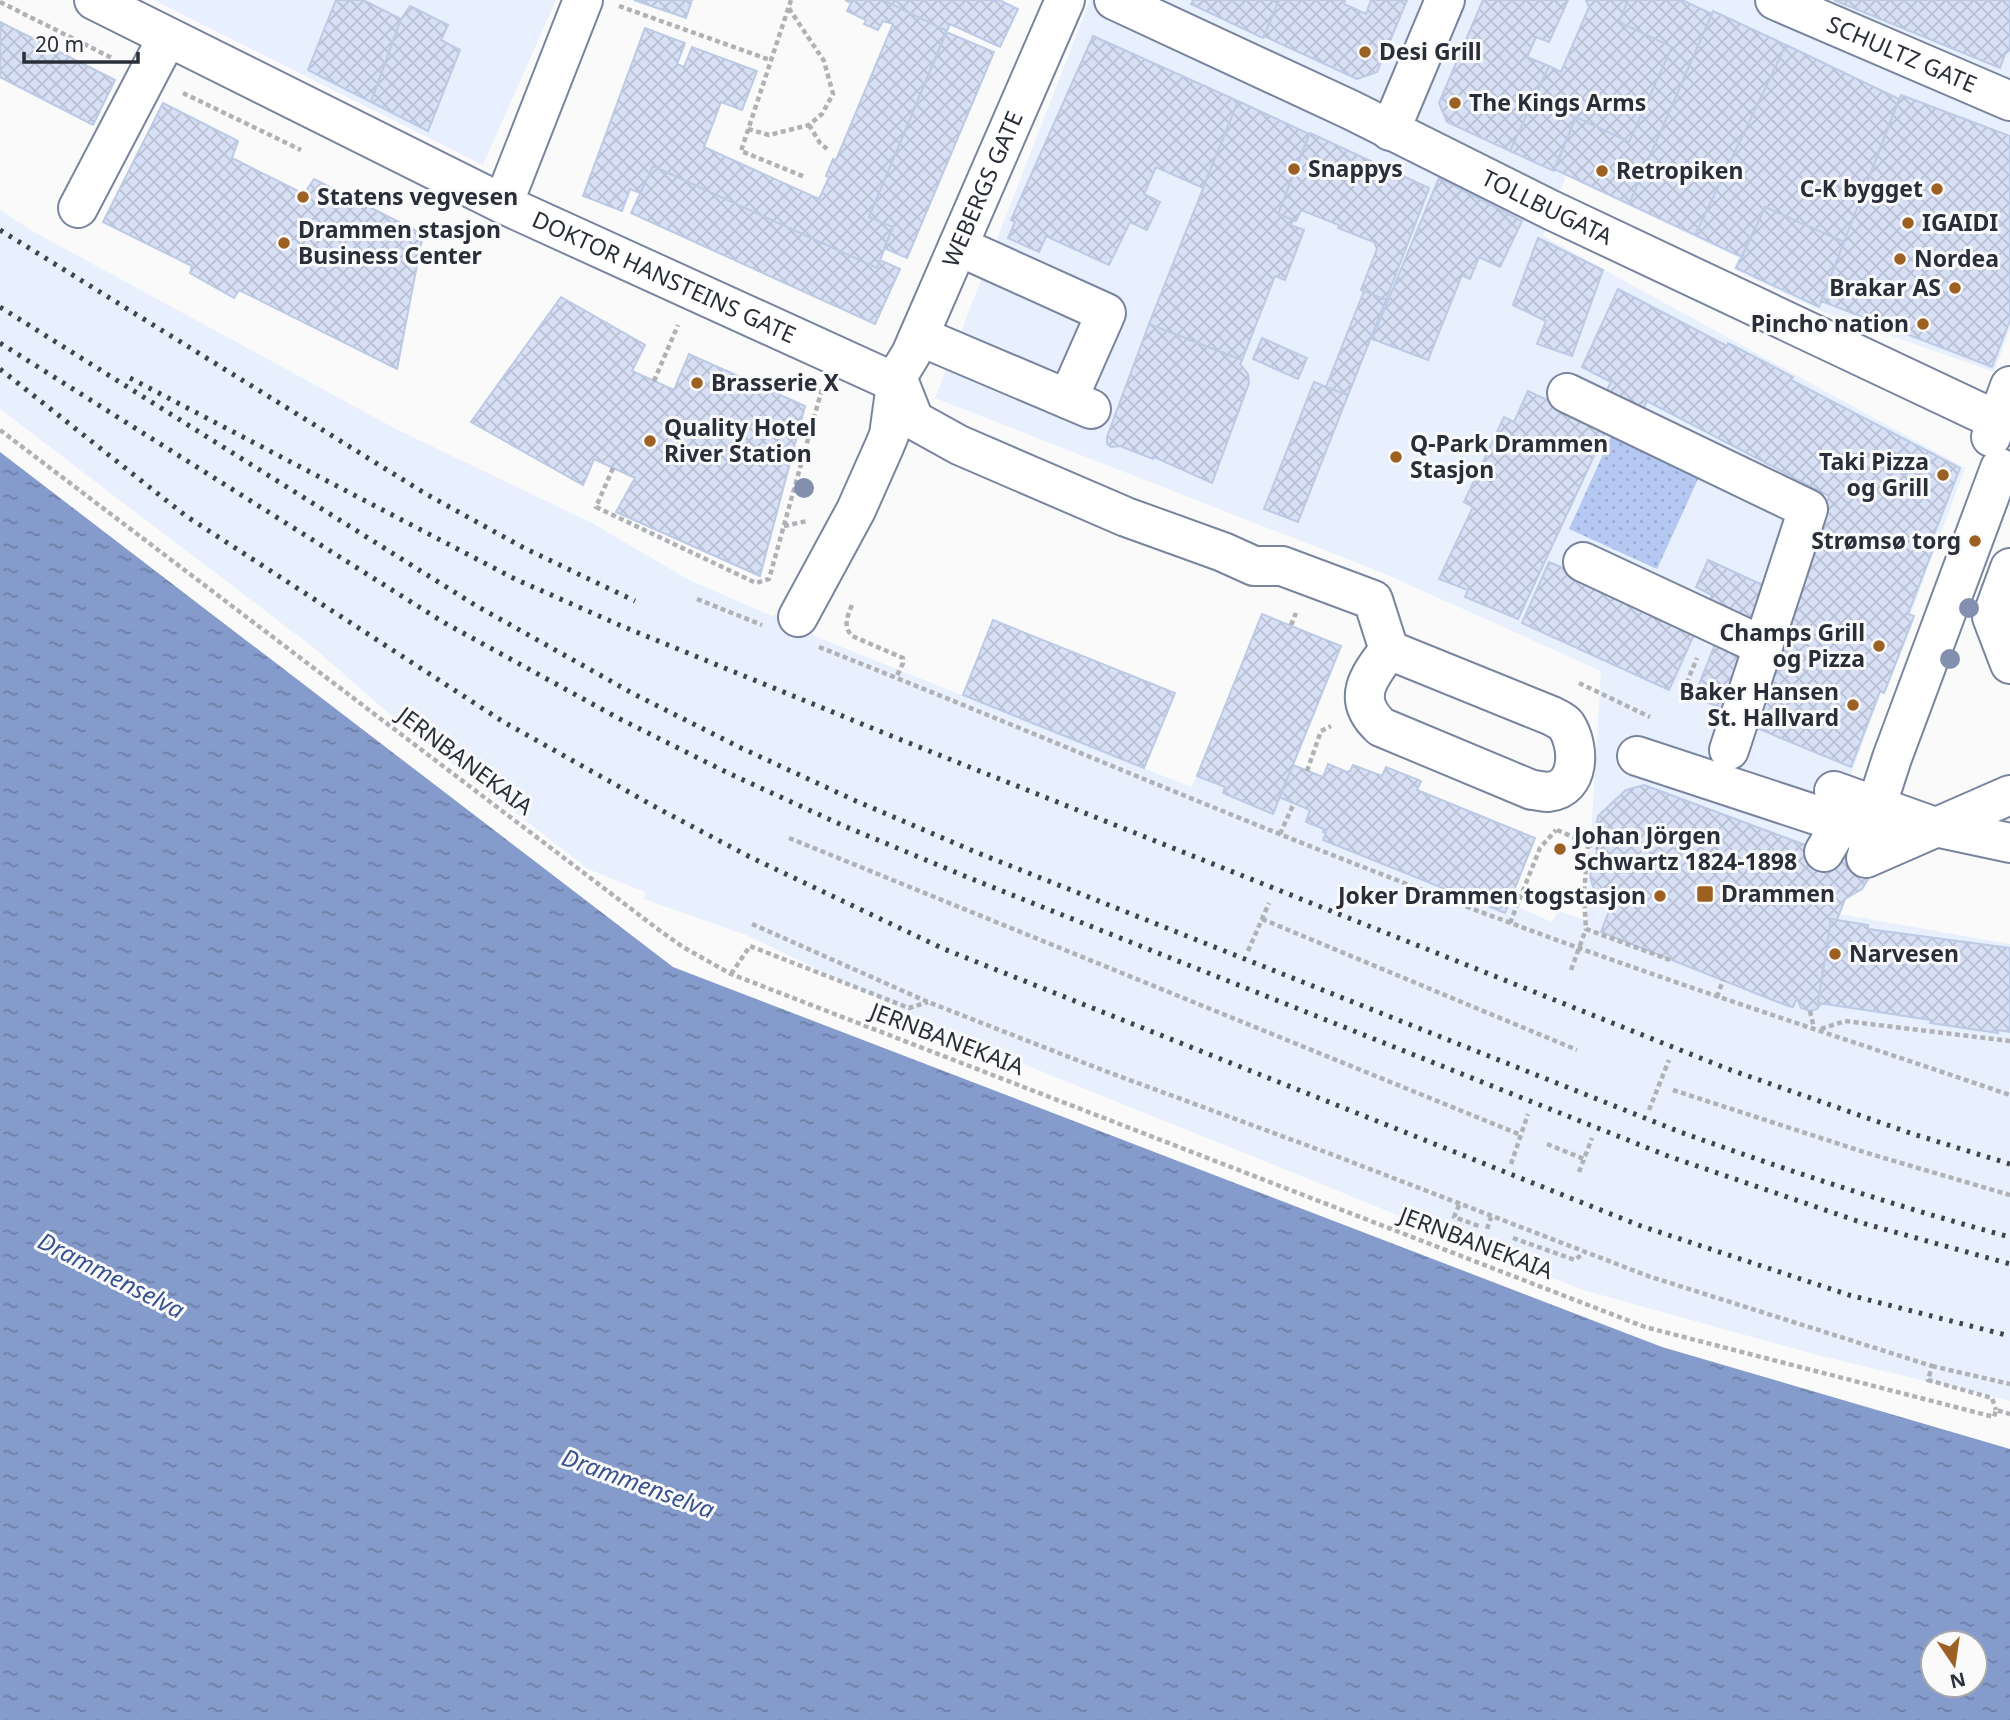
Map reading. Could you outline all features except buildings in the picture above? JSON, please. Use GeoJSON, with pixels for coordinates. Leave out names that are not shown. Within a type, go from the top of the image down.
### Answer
{"type":"FeatureCollection","features":[{"type":"Feature","properties":{"kind":"street","name":"DOKTOR HANSTEINS GATE"},"geometry":{"type":"LineString","coordinates":[[94,0],[503,204],[883,377],[897,377]]}},
{"type":"Feature","properties":{"kind":"street","name":"WEBERGS GATE"},"geometry":{"type":"LineString","coordinates":[[897,377],[919,336],[1065,0]]}},
{"type":"Feature","properties":{"kind":"street","name":"TOLLBUGATA"},"geometry":{"type":"LineString","coordinates":[[1114,0],[1350,110],[1552,211],[2001,425]]}},
{"type":"Feature","properties":{"kind":"street"},"geometry":{"type":"LineString","coordinates":[[1390,131],[1445,0]]}},
{"type":"Feature","properties":{"kind":"street","name":"SCHULTZ GATE"},"geometry":{"type":"LineString","coordinates":[[1775,0],[2000,97]]}},
{"type":"Feature","properties":{"kind":"street"},"geometry":{"type":"LineString","coordinates":[[503,204],[595,1]]}},
{"type":"Feature","properties":{"kind":"street"},"geometry":{"type":"LineString","coordinates":[[78,208],[167,38]]}},
{"type":"Feature","properties":{"kind":"street"},"geometry":{"type":"LineString","coordinates":[[919,336],[1080,404],[1106,313],[958,246]]}},
{"type":"Feature","properties":{"kind":"street"},"geometry":{"type":"LineString","coordinates":[[793,630],[856,510],[889,435],[897,377]]}},
{"type":"Feature","properties":{"kind":"street"},"geometry":{"type":"LineString","coordinates":[[897,377],[914,420],[959,445],[1126,517],[1254,566],[1282,566],[1373,600],[1389,650]]}},
{"type":"Feature","properties":{"kind":"street"},"geometry":{"type":"LineString","coordinates":[[1567,393],[1808,509],[1716,777]]}},
{"type":"Feature","properties":{"kind":"street"},"geometry":{"type":"LineString","coordinates":[[1853,821],[2001,425]]}},
{"type":"Feature","properties":{"kind":"street"},"geometry":{"type":"LineString","coordinates":[[1583,562],[1763,646]]}},
{"type":"Feature","properties":{"kind":"street"},"geometry":{"type":"LineString","coordinates":[[2010,568],[1992,617],[2010,664]]}},
{"type":"Feature","properties":{"kind":"street"},"geometry":{"type":"LineString","coordinates":[[1389,650],[1552,716],[1565,724],[1577,760],[1571,778],[1560,788],[1549,792],[1532,790],[1381,727],[1369,716],[1364,696],[1368,676],[1389,650]]}},
{"type":"Feature","properties":{"kind":"street"},"geometry":{"type":"LineString","coordinates":[[1636,756],[1716,777],[1853,821],[1935,827],[2010,843]]}},
{"type":"Feature","properties":{"kind":"street"},"geometry":{"type":"LineString","coordinates":[[1853,821],[1935,827],[2010,795]]}},
{"type":"Feature","properties":{"kind":"path"},"geometry":{"type":"LineString","coordinates":[[791,0],[741,151],[805,177]]}},
{"type":"Feature","properties":{"kind":"path"},"geometry":{"type":"LineString","coordinates":[[595,1],[770,60]]}},
{"type":"Feature","properties":{"kind":"path"},"geometry":{"type":"LineString","coordinates":[[748,130],[769,135],[809,125],[822,114],[833,93],[824,61],[788,7]]}},
{"type":"Feature","properties":{"kind":"path"},"geometry":{"type":"LineString","coordinates":[[809,125],[827,149]]}},
{"type":"Feature","properties":{"kind":"path"},"geometry":{"type":"LineString","coordinates":[[654,381],[678,325]]}},
{"type":"Feature","properties":{"kind":"path"},"geometry":{"type":"LineString","coordinates":[[613,468],[596,507],[756,583],[769,579],[822,389]]}},
{"type":"Feature","properties":{"kind":"path","name":"JERNBANEKAIA"},"geometry":{"type":"LineString","coordinates":[[0,430],[659,930],[731,974],[1645,1327],[1994,1417],[1996,1410],[2010,1415]]}},
{"type":"Feature","properties":{"kind":"path"},"geometry":{"type":"LineString","coordinates":[[696,599],[793,630],[896,678],[1167,790],[1510,923],[1717,997],[2010,1095]]}},
{"type":"Feature","properties":{"kind":"path"},"geometry":{"type":"LineString","coordinates":[[852,636],[903,658],[896,678]]}},
{"type":"Feature","properties":{"kind":"path"},"geometry":{"type":"LineString","coordinates":[[1307,771],[1321,731],[1331,726]]}},
{"type":"Feature","properties":{"kind":"path"},"geometry":{"type":"LineString","coordinates":[[1280,834],[1294,803]]}},
{"type":"Feature","properties":{"kind":"path"},"geometry":{"type":"LineString","coordinates":[[1510,923],[1540,848],[1556,830],[1598,848]]}},
{"type":"Feature","properties":{"kind":"path"},"geometry":{"type":"LineString","coordinates":[[789,838],[1521,1135]]}},
{"type":"Feature","properties":{"kind":"path"},"geometry":{"type":"LineString","coordinates":[[1571,970],[1586,929],[1584,894],[1588,844]]}},
{"type":"Feature","properties":{"kind":"path"},"geometry":{"type":"LineString","coordinates":[[1248,951],[1269,903]]}},
{"type":"Feature","properties":{"kind":"path"},"geometry":{"type":"LineString","coordinates":[[1262,919],[1577,1050]]}},
{"type":"Feature","properties":{"kind":"path"},"geometry":{"type":"LineString","coordinates":[[752,924],[928,1002],[1648,1276],[1932,1366],[2010,1384]]}},
{"type":"Feature","properties":{"kind":"path"},"geometry":{"type":"LineString","coordinates":[[1586,929],[1670,960]]}},
{"type":"Feature","properties":{"kind":"path"},"geometry":{"type":"LineString","coordinates":[[731,974],[750,946],[909,1008],[928,1002]]}},
{"type":"Feature","properties":{"kind":"path"},"geometry":{"type":"LineString","coordinates":[[1717,997],[1723,980]]}},
{"type":"Feature","properties":{"kind":"path"},"geometry":{"type":"LineString","coordinates":[[1810,1011],[1817,1029]]}},
{"type":"Feature","properties":{"kind":"path"},"geometry":{"type":"LineString","coordinates":[[1817,1029],[1845,1021],[2010,1041]]}},
{"type":"Feature","properties":{"kind":"path"},"geometry":{"type":"LineString","coordinates":[[1649,1110],[1670,1060]]}},
{"type":"Feature","properties":{"kind":"path"},"geometry":{"type":"LineString","coordinates":[[1673,1090],[1867,1153],[2010,1195]]}},
{"type":"Feature","properties":{"kind":"path"},"geometry":{"type":"LineString","coordinates":[[1511,1164],[1528,1114]]}},
{"type":"Feature","properties":{"kind":"path"},"geometry":{"type":"LineString","coordinates":[[1579,1172],[1592,1138]]}},
{"type":"Feature","properties":{"kind":"path"},"geometry":{"type":"LineString","coordinates":[[1546,1144],[1584,1159]]}},
{"type":"Feature","properties":{"kind":"path"},"geometry":{"type":"LineString","coordinates":[[1458,1205],[1454,1217],[1479,1226]]}},
{"type":"Feature","properties":{"kind":"path"},"geometry":{"type":"LineString","coordinates":[[1486,1229],[1491,1217]]}},
{"type":"Feature","properties":{"kind":"path"},"geometry":{"type":"LineString","coordinates":[[1513,1238],[1576,1260],[1586,1252]]}},
{"type":"Feature","properties":{"kind":"path"},"geometry":{"type":"LineString","coordinates":[[1932,1366],[1928,1380],[1992,1398],[1996,1410]]}},
{"type":"Feature","properties":{"kind":"shaded area"},"geometry":{"type":"Polygon","coordinates":[[[154,0],[556,0],[483,165],[154,0]]]}},
{"type":"Feature","properties":{"kind":"shaded area"},"geometry":{"type":"Polygon","coordinates":[[[1090,0],[2010,0],[2010,329],[1994,372],[1818,310],[1733,269],[1739,258],[1566,176],[1543,236],[1965,468],[1824,847],[1834,913],[2010,944],[2010,1401],[1821,1356],[1583,1290],[974,1044],[746,935],[644,899],[645,892],[588,869],[401,724],[314,648],[0,409],[0,210],[34,232],[396,429],[592,523],[689,580],[772,616],[786,612],[811,622],[813,635],[824,640],[1191,787],[1197,776],[1225,788],[1223,793],[1273,814],[1280,798],[1311,810],[1306,822],[1324,829],[1326,834],[1323,840],[1505,913],[1509,903],[1552,922],[1558,911],[1586,920],[1601,671],[1383,573],[935,398],[1090,0]]]}},
{"type":"Feature","properties":{"kind":"shaded area"},"geometry":{"type":"Polygon","coordinates":[[[1611,437],[1699,477],[1657,569],[1569,529],[1611,437]]]}},
{"type":"Feature","properties":{"kind":"water","name":"Drammenselva"},"geometry":{"type":"Polygon","coordinates":[[[0,452],[673,967],[1662,1347],[2010,1449],[2010,1720],[0,1720],[0,452]]]}},
{"type":"Feature","properties":{"kind":"railway"},"geometry":{"type":"LineString","coordinates":[[0,230],[426,494],[524,548],[635,601]]}},
{"type":"Feature","properties":{"kind":"railway"},"geometry":{"type":"LineString","coordinates":[[0,307],[475,605],[632,693],[739,747],[978,853],[1680,1132],[1844,1188],[2010,1237]]}},
{"type":"Feature","properties":{"kind":"railway"},"geometry":{"type":"LineString","coordinates":[[0,343],[443,622],[618,718],[728,773],[844,826],[967,877],[1668,1156],[1866,1224],[2010,1264]]}},
{"type":"Feature","properties":{"kind":"railway"},"geometry":{"type":"LineString","coordinates":[[0,369],[186,516],[502,721],[752,858],[944,949],[1641,1226],[1849,1295],[2010,1336]]}},
{"type":"Feature","properties":{"kind":"railway"},"geometry":{"type":"LineString","coordinates":[[130,378],[515,579],[624,627],[1728,1069],[1913,1134],[2010,1164]]}},
{"type":"Feature","properties":{"kind":"place","name":"Desi Grill"},"geometry":{"type":"Point","coordinates":[1365,52]}},
{"type":"Feature","properties":{"kind":"place","name":"The Kings Arms"},"geometry":{"type":"Point","coordinates":[1455,103]}},
{"type":"Feature","properties":{"kind":"place","name":"Snappys"},"geometry":{"type":"Point","coordinates":[1294,169]}},
{"type":"Feature","properties":{"kind":"place","name":"Retropiken"},"geometry":{"type":"Point","coordinates":[1602,171]}},
{"type":"Feature","properties":{"kind":"place","name":"C-K bygget"},"geometry":{"type":"Point","coordinates":[1937,189]}},
{"type":"Feature","properties":{"kind":"place","name":"Statens vegvesen"},"geometry":{"type":"Point","coordinates":[303,197]}},
{"type":"Feature","properties":{"kind":"place","name":"IGAIDI"},"geometry":{"type":"Point","coordinates":[1908,223]}},
{"type":"Feature","properties":{"kind":"place","name":"Drammen stasjon Business Center"},"geometry":{"type":"Point","coordinates":[284,243]}},
{"type":"Feature","properties":{"kind":"place","name":"Nordea"},"geometry":{"type":"Point","coordinates":[1900,259]}},
{"type":"Feature","properties":{"kind":"place","name":"Brakar AS"},"geometry":{"type":"Point","coordinates":[1955,288]}},
{"type":"Feature","properties":{"kind":"place","name":"Pincho nation"},"geometry":{"type":"Point","coordinates":[1923,324]}},
{"type":"Feature","properties":{"kind":"place","name":"Brasserie X"},"geometry":{"type":"Point","coordinates":[697,383]}},
{"type":"Feature","properties":{"kind":"place","name":"Quality Hotel River Station"},"geometry":{"type":"Point","coordinates":[650,441]}},
{"type":"Feature","properties":{"kind":"place","name":"Q-Park Drammen Stasjon"},"geometry":{"type":"Point","coordinates":[1396,457]}},
{"type":"Feature","properties":{"kind":"place","name":"Taki Pizza og Grill"},"geometry":{"type":"Point","coordinates":[1943,475]}},
{"type":"Feature","properties":{"kind":"place","name":"Strømsø torg"},"geometry":{"type":"Point","coordinates":[1975,541]}},
{"type":"Feature","properties":{"kind":"place","name":"Champs Grill og Pizza"},"geometry":{"type":"Point","coordinates":[1879,646]}},
{"type":"Feature","properties":{"kind":"place","name":"Baker Hansen St. Hallvard"},"geometry":{"type":"Point","coordinates":[1853,705]}},
{"type":"Feature","properties":{"kind":"place","name":"Johan Jörgen Schwartz 1824-1898"},"geometry":{"type":"Point","coordinates":[1560,849]}},
{"type":"Feature","properties":{"kind":"place","name":"Drammen"},"geometry":{"type":"Point","coordinates":[1705,894]}},
{"type":"Feature","properties":{"kind":"place","name":"Joker Drammen togstasjon"},"geometry":{"type":"Point","coordinates":[1660,896]}},
{"type":"Feature","properties":{"kind":"place","name":"Narvesen"},"geometry":{"type":"Point","coordinates":[1835,954]}}]}
